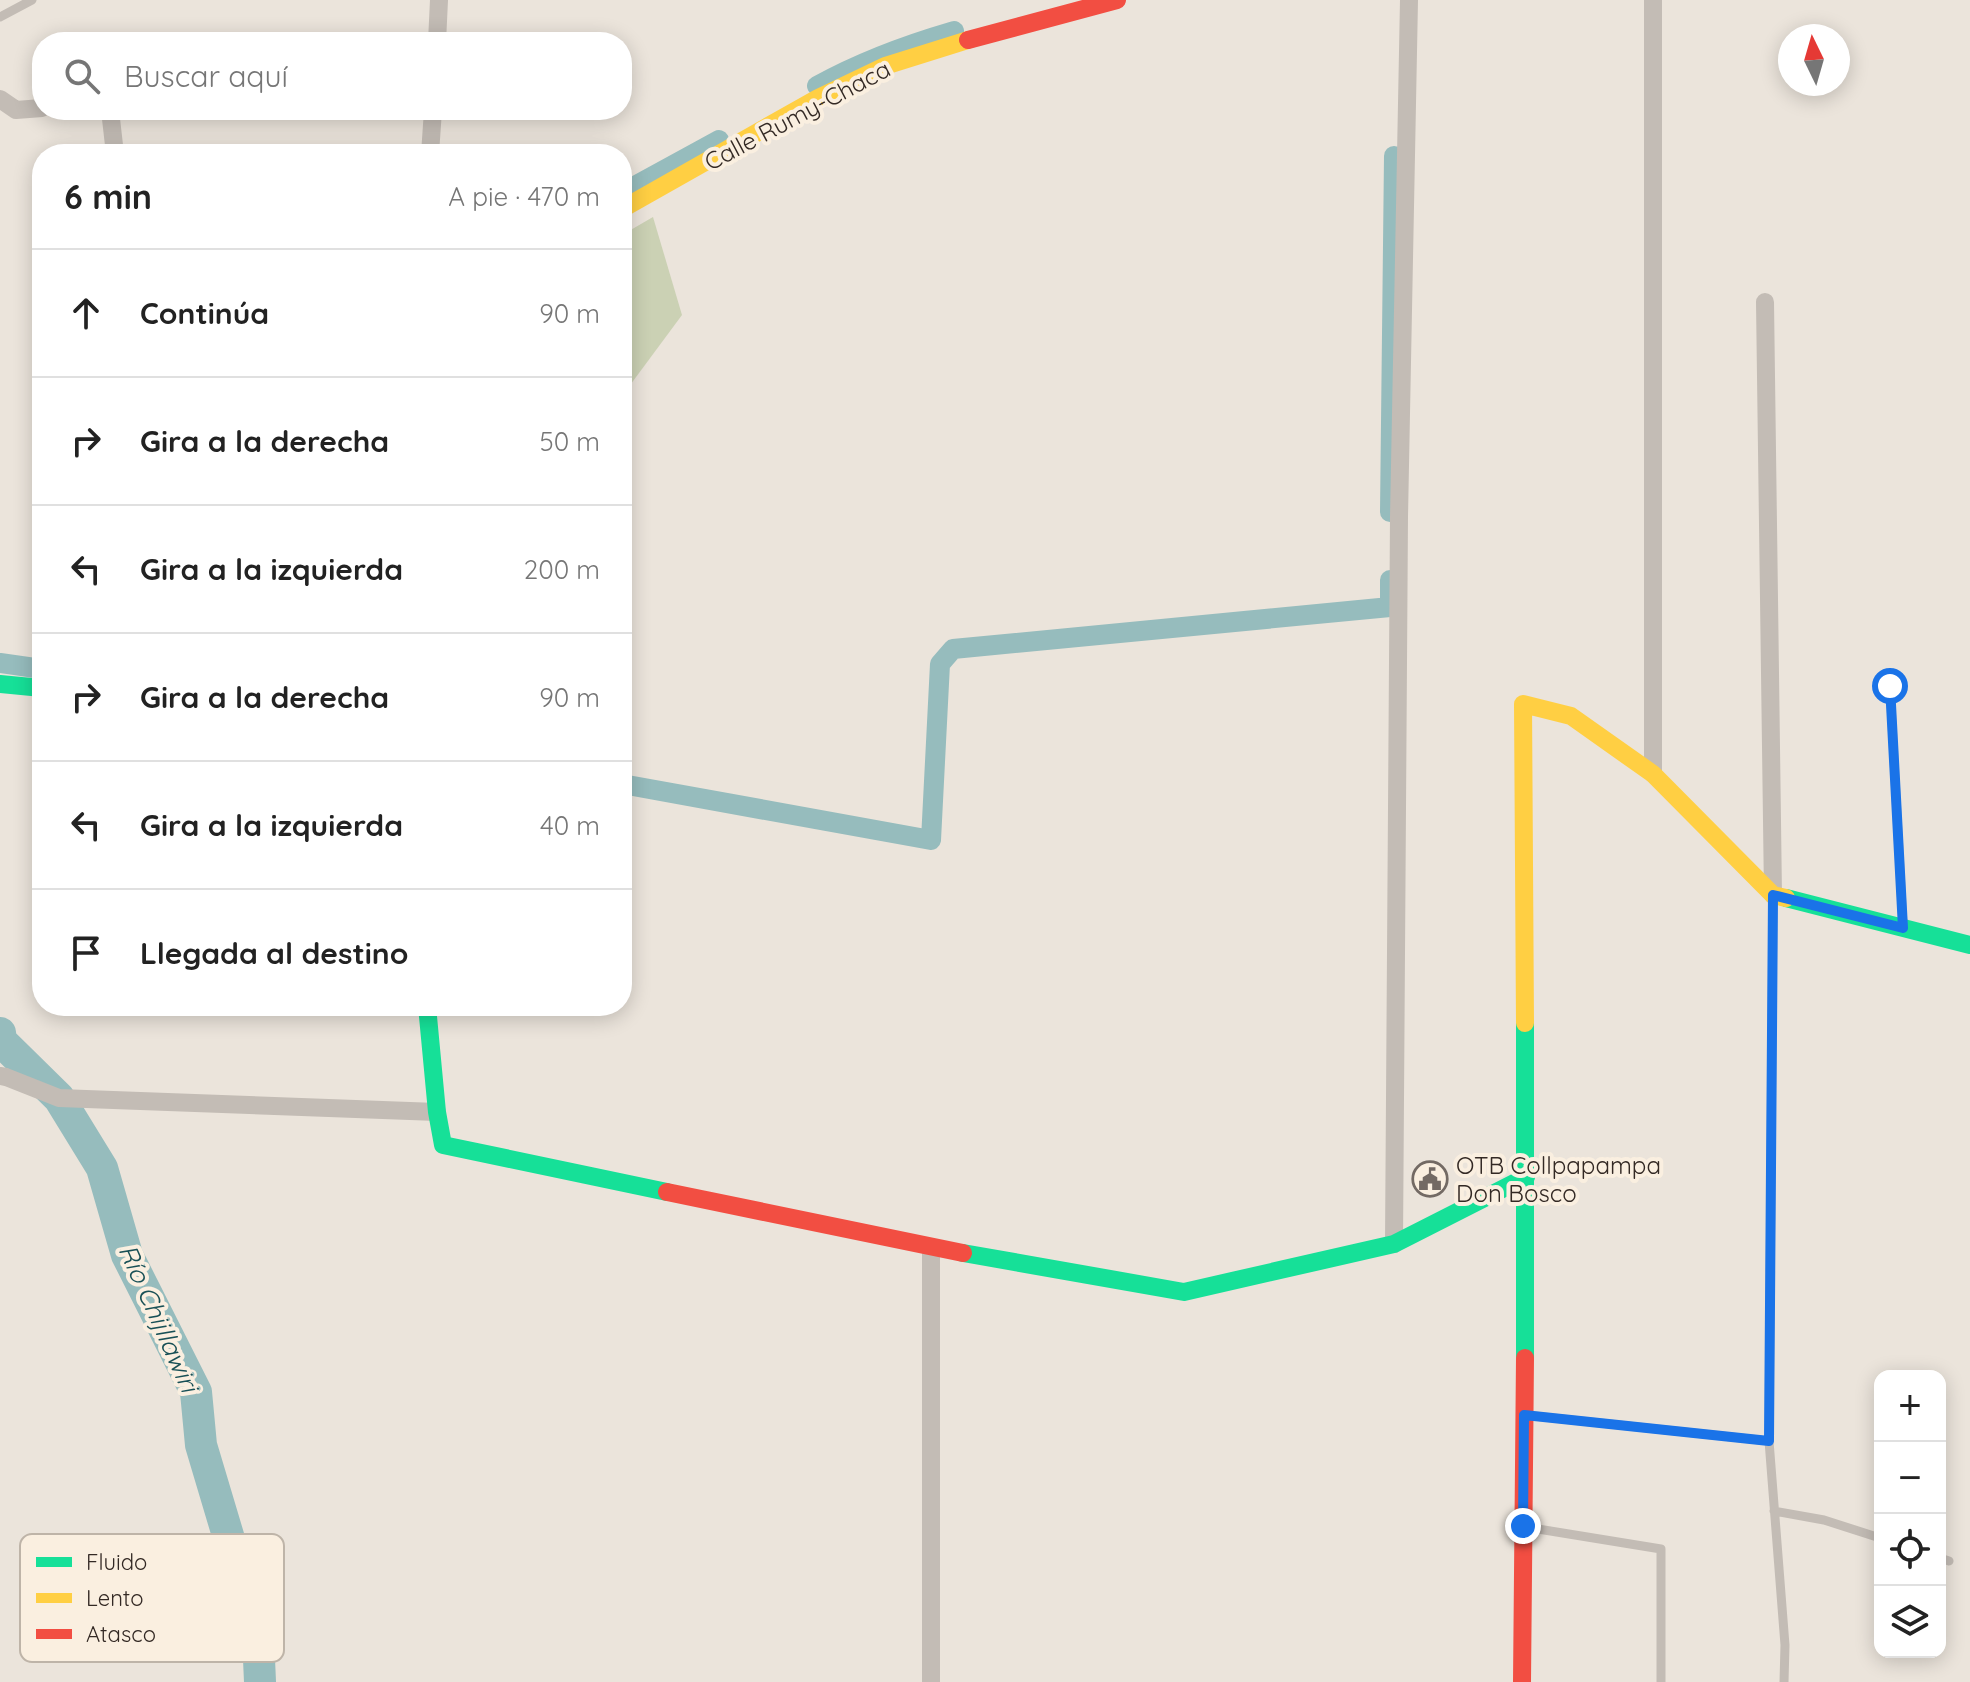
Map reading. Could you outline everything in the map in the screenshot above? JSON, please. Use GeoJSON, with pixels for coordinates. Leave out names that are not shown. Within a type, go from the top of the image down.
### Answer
{"type":"FeatureCollection","features":[{"type":"Feature","properties":{"kind":"street"},"geometry":{"type":"LineString","coordinates":[[437,32],[439,0]]}},
{"type":"Feature","properties":{"kind":"street","name":"Calle Rumy-Chaca"},"geometry":{"type":"LineString","coordinates":[[632,203],[818,98],[885,66],[1117,0]]}},
{"type":"Feature","properties":{"kind":"street"},"geometry":{"type":"LineString","coordinates":[[1394,1244],[1399,549],[1409,0]]}},
{"type":"Feature","properties":{"kind":"street"},"geometry":{"type":"LineString","coordinates":[[1653,0],[1653,774]]}},
{"type":"Feature","properties":{"kind":"street"},"geometry":{"type":"LineString","coordinates":[[0,99],[16,110],[32,109]]}},
{"type":"Feature","properties":{"kind":"street"},"geometry":{"type":"LineString","coordinates":[[111,120],[114,144]]}},
{"type":"Feature","properties":{"kind":"street"},"geometry":{"type":"LineString","coordinates":[[431,144],[432,120]]}},
{"type":"Feature","properties":{"kind":"street"},"geometry":{"type":"LineString","coordinates":[[1765,302],[1773,895]]}},
{"type":"Feature","properties":{"kind":"street"},"geometry":{"type":"LineString","coordinates":[[0,684],[32,687]]}},
{"type":"Feature","properties":{"kind":"street"},"geometry":{"type":"LineString","coordinates":[[1522,1682],[1526,1177],[1523,704],[1571,716],[1653,774],[1773,895],[1970,945]]}},
{"type":"Feature","properties":{"kind":"street"},"geometry":{"type":"LineString","coordinates":[[428,1016],[443,1145],[931,1247],[1184,1292],[1394,1244],[1526,1177]]}},
{"type":"Feature","properties":{"kind":"street"},"geometry":{"type":"LineString","coordinates":[[0,1076],[59,1098],[437,1112]]}},
{"type":"Feature","properties":{"kind":"street"},"geometry":{"type":"LineString","coordinates":[[931,1247],[931,1682]]}},
{"type":"Feature","properties":{"kind":"lane"},"geometry":{"type":"LineString","coordinates":[[0,17],[32,0]]}},
{"type":"Feature","properties":{"kind":"lane"},"geometry":{"type":"LineString","coordinates":[[1890,686],[1903,928]]}},
{"type":"Feature","properties":{"kind":"lane"},"geometry":{"type":"LineString","coordinates":[[1773,895],[1769,1441],[1785,1645],[1784,1682]]}},
{"type":"Feature","properties":{"kind":"lane"},"geometry":{"type":"LineString","coordinates":[[1524,1415],[1769,1441]]}},
{"type":"Feature","properties":{"kind":"lane"},"geometry":{"type":"LineString","coordinates":[[1774,1511],[1824,1520],[1874,1536]]}},
{"type":"Feature","properties":{"kind":"lane"},"geometry":{"type":"LineString","coordinates":[[1523,1526],[1661,1549],[1661,1682]]}},
{"type":"Feature","properties":{"kind":"green space"},"geometry":{"type":"Polygon","coordinates":[[[653,217],[682,315],[632,382],[632,229],[653,217]]]}},
{"type":"Feature","properties":{"kind":"waterway"},"geometry":{"type":"LineString","coordinates":[[817,86],[884,55],[954,31]]}},
{"type":"Feature","properties":{"kind":"waterway"},"geometry":{"type":"LineString","coordinates":[[632,188],[719,140]]}},
{"type":"Feature","properties":{"kind":"waterway"},"geometry":{"type":"LineString","coordinates":[[1390,512],[1394,156]]}},
{"type":"Feature","properties":{"kind":"waterway"},"geometry":{"type":"LineString","coordinates":[[632,786],[931,840],[940,664],[953,649],[1390,607],[1390,580]]}},
{"type":"Feature","properties":{"kind":"waterway"},"geometry":{"type":"LineString","coordinates":[[0,663],[32,668]]}},
{"type":"Feature","properties":{"kind":"waterway","name":"Río Chijllawiri"},"geometry":{"type":"LineString","coordinates":[[0,1033],[1,1041],[59,1098],[102,1168],[127,1255],[196,1392],[201,1445],[228,1534]]}},
{"type":"Feature","properties":{"kind":"waterway","name":"Río Chijllawiri"},"geometry":{"type":"LineString","coordinates":[[259,1662],[260,1682]]}},
{"type":"Feature","properties":{"kind":"traffic: fast"},"geometry":{"type":"LineString","coordinates":[[0,684],[32,687]]}},
{"type":"Feature","properties":{"kind":"traffic: fast"},"geometry":{"type":"LineString","coordinates":[[1786,898],[1970,945]]}},
{"type":"Feature","properties":{"kind":"traffic: fast"},"geometry":{"type":"LineString","coordinates":[[428,1016],[443,1145],[667,1192]]}},
{"type":"Feature","properties":{"kind":"traffic: fast"},"geometry":{"type":"LineString","coordinates":[[1525,1023],[1525,1358]]}},
{"type":"Feature","properties":{"kind":"traffic: fast"},"geometry":{"type":"LineString","coordinates":[[963,1253],[1184,1292],[1394,1244],[1526,1177]]}},
{"type":"Feature","properties":{"kind":"traffic: slow"},"geometry":{"type":"LineString","coordinates":[[632,203],[818,98],[885,66],[968,40]]}},
{"type":"Feature","properties":{"kind":"traffic: slow"},"geometry":{"type":"LineString","coordinates":[[1525,1023],[1523,704],[1571,716],[1653,774],[1773,895],[1786,898]]}},
{"type":"Feature","properties":{"kind":"traffic: jam"},"geometry":{"type":"LineString","coordinates":[[968,40],[1117,0]]}},
{"type":"Feature","properties":{"kind":"traffic: jam"},"geometry":{"type":"LineString","coordinates":[[667,1192],[963,1253]]}},
{"type":"Feature","properties":{"kind":"traffic: jam"},"geometry":{"type":"LineString","coordinates":[[1522,1682],[1525,1358]]}},
{"type":"Feature","properties":{"kind":"place","name":"OTB Collpapampa Don Bosco"},"geometry":{"type":"Point","coordinates":[1430,1179]}},
{"type":"Feature","properties":{"kind":"route"},"geometry":{"type":"LineString","coordinates":[[1523,1526],[1524,1415],[1769,1441],[1773,895],[1903,928],[1890,686]]}}]}
